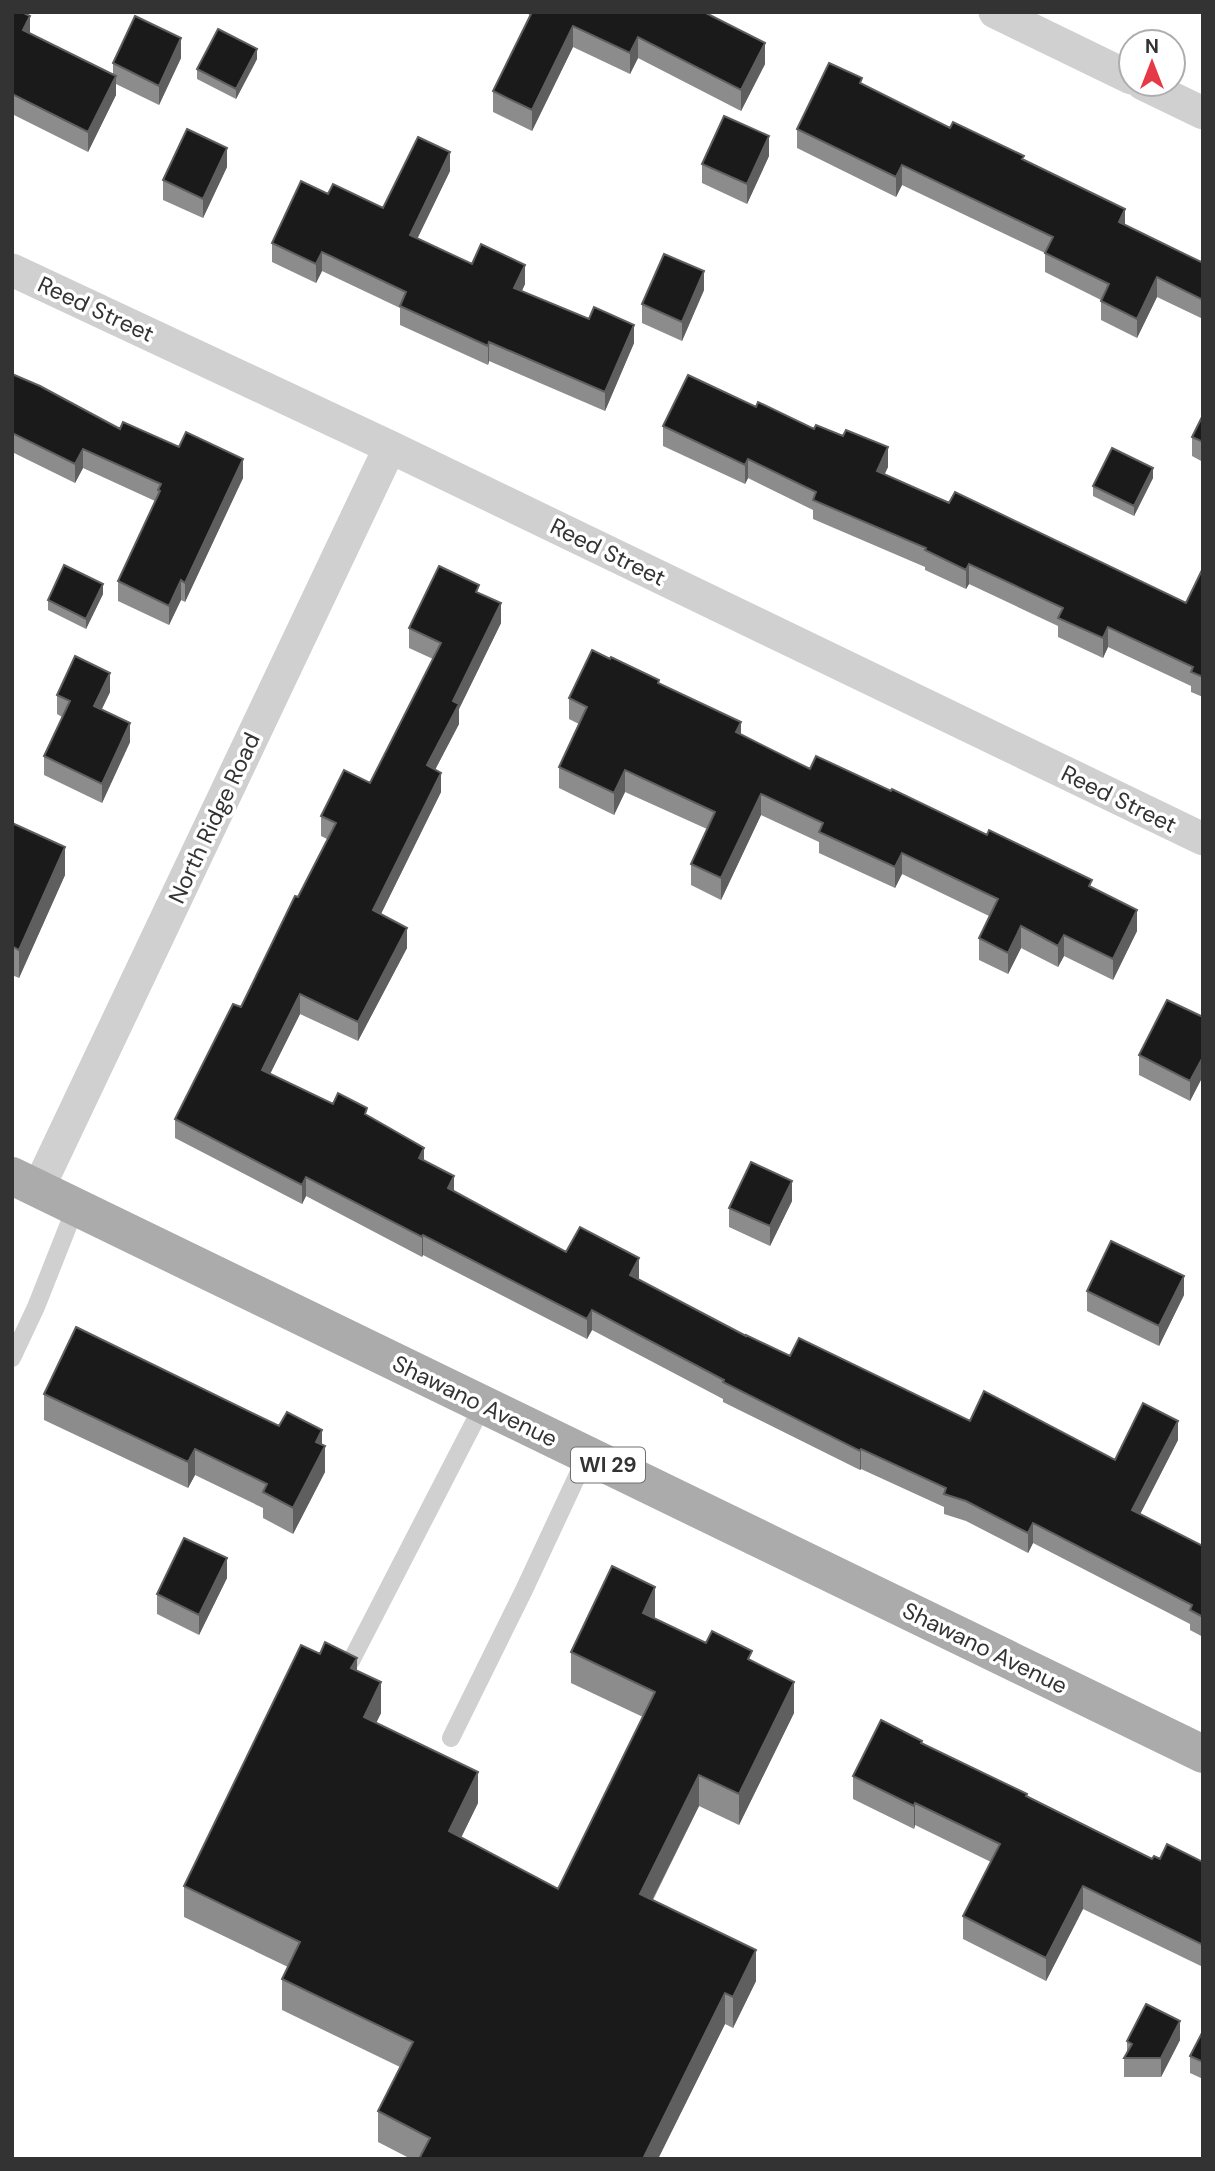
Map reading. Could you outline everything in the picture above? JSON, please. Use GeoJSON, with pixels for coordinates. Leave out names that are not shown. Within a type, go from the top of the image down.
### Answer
{"type":"FeatureCollection","features":[{"type":"Feature","properties":{"kind":"main road","name":"Shawano Avenue"},"geometry":{"type":"LineString","coordinates":[[25,1182],[1203,1754]]}},
{"type":"Feature","properties":{"kind":"street"},"geometry":{"type":"LineString","coordinates":[[995,12],[1117,71]]}},
{"type":"Feature","properties":{"kind":"street"},"geometry":{"type":"LineString","coordinates":[[1172,98],[1203,113]]}},
{"type":"Feature","properties":{"kind":"street","name":"Reed Street"},"geometry":{"type":"LineString","coordinates":[[12,270],[390,447],[1203,839]]}},
{"type":"Feature","properties":{"kind":"street","name":"North Ridge Road"},"geometry":{"type":"LineString","coordinates":[[25,1182],[390,447]]}},
{"type":"Feature","properties":{"kind":"lane"},"geometry":{"type":"LineString","coordinates":[[12,1358],[36,1307],[76,1206]]}},
{"type":"Feature","properties":{"kind":"lane"},"geometry":{"type":"LineString","coordinates":[[351,1661],[483,1405]]}},
{"type":"Feature","properties":{"kind":"lane"},"geometry":{"type":"LineString","coordinates":[[451,1738],[587,1455]]}},
{"type":"Feature","properties":{"kind":"building"},"geometry":{"type":"Polygon","coordinates":[[[12,12],[22,12],[30,16],[23,30],[116,76],[88,132],[12,94],[12,12]]]}},
{"type":"Feature","properties":{"kind":"building"},"geometry":{"type":"Polygon","coordinates":[[[532,12],[704,12],[765,43],[741,90],[638,37],[630,53],[573,26],[532,110],[493,91],[532,12]]]}},
{"type":"Feature","properties":{"kind":"building"},"geometry":{"type":"Polygon","coordinates":[[[135,16],[181,38],[159,86],[113,63],[135,16]]]}},
{"type":"Feature","properties":{"kind":"building"},"geometry":{"type":"Polygon","coordinates":[[[218,29],[257,49],[236,89],[197,69],[218,29]]]}},
{"type":"Feature","properties":{"kind":"building"},"geometry":{"type":"Polygon","coordinates":[[[829,63],[862,78],[860,83],[950,128],[953,122],[1125,209],[1119,222],[1201,262],[1203,259],[1203,300],[1157,277],[1137,319],[1101,301],[1109,284],[1045,253],[1053,237],[902,165],[896,177],[797,129],[829,63]]]}},
{"type":"Feature","properties":{"kind":"building"},"geometry":{"type":"Polygon","coordinates":[[[724,116],[769,136],[747,184],[702,164],[724,116]]]}},
{"type":"Feature","properties":{"kind":"building"},"geometry":{"type":"Polygon","coordinates":[[[187,129],[227,148],[203,199],[163,180],[187,129]]]}},
{"type":"Feature","properties":{"kind":"building"},"geometry":{"type":"Polygon","coordinates":[[[418,137],[450,152],[410,235],[472,264],[481,244],[525,265],[514,288],[589,319],[594,307],[634,325],[605,392],[489,342],[488,346],[400,306],[406,292],[322,252],[316,264],[272,243],[301,181],[328,194],[333,184],[383,208],[418,137]]]}},
{"type":"Feature","properties":{"kind":"building"},"geometry":{"type":"Polygon","coordinates":[[[664,254],[704,271],[682,322],[642,304],[664,254]]]}},
{"type":"Feature","properties":{"kind":"building"},"geometry":{"type":"Polygon","coordinates":[[[12,374],[120,429],[123,422],[179,447],[186,432],[243,459],[185,583],[181,580],[169,606],[118,581],[161,484],[83,449],[75,464],[12,433],[12,374]]]}},
{"type":"Feature","properties":{"kind":"building"},"geometry":{"type":"Polygon","coordinates":[[[688,375],[756,407],[758,402],[814,429],[816,425],[843,436],[846,430],[888,447],[877,471],[949,503],[955,492],[1186,603],[1203,568],[1203,677],[1191,672],[1193,667],[1108,627],[1103,638],[1058,618],[1063,608],[969,564],[966,570],[925,550],[926,548],[813,500],[816,492],[748,459],[745,465],[663,426],[688,375]]]}},
{"type":"Feature","properties":{"kind":"building"},"geometry":{"type":"Polygon","coordinates":[[[1203,415],[1203,442],[1192,437],[1203,415]]]}},
{"type":"Feature","properties":{"kind":"building"},"geometry":{"type":"Polygon","coordinates":[[[1112,448],[1153,468],[1134,506],[1093,486],[1112,448]]]}},
{"type":"Feature","properties":{"kind":"building"},"geometry":{"type":"Polygon","coordinates":[[[64,565],[103,584],[86,619],[48,600],[64,565]]]}},
{"type":"Feature","properties":{"kind":"building"},"geometry":{"type":"Polygon","coordinates":[[[439,566],[479,585],[476,592],[501,603],[453,701],[459,704],[427,765],[441,773],[373,910],[407,928],[358,1022],[300,994],[262,1070],[333,1104],[338,1093],[367,1108],[365,1114],[424,1148],[419,1158],[454,1176],[448,1188],[566,1252],[580,1227],[639,1258],[630,1275],[790,1356],[799,1338],[970,1421],[984,1391],[1115,1460],[1143,1403],[1178,1421],[1132,1510],[1203,1546],[1203,1617],[1190,1610],[1192,1605],[1033,1523],[1028,1533],[966,1501],[944,1494],[946,1488],[861,1449],[860,1451],[723,1382],[724,1380],[592,1310],[587,1319],[306,1177],[302,1185],[175,1119],[233,1004],[241,1007],[295,896],[298,897],[336,823],[321,816],[344,770],[370,783],[441,643],[409,628],[439,566]]]}},
{"type":"Feature","properties":{"kind":"building"},"geometry":{"type":"Polygon","coordinates":[[[592,650],[659,680],[658,683],[741,722],[736,732],[810,769],[816,756],[987,835],[989,830],[1092,880],[1089,886],[1137,910],[1113,959],[1064,935],[1058,946],[1021,926],[1008,953],[979,938],[998,899],[902,853],[895,867],[819,832],[823,823],[761,794],[721,878],[691,864],[715,812],[625,770],[614,793],[559,767],[587,707],[569,698],[592,650]]]}},
{"type":"Feature","properties":{"kind":"building"},"geometry":{"type":"Polygon","coordinates":[[[75,656],[110,673],[94,706],[130,723],[102,784],[44,756],[70,701],[57,695],[75,656]]]}},
{"type":"Feature","properties":{"kind":"building"},"geometry":{"type":"Polygon","coordinates":[[[12,823],[65,847],[19,950],[12,946],[12,823]]]}},
{"type":"Feature","properties":{"kind":"building"},"geometry":{"type":"Polygon","coordinates":[[[1167,1000],[1203,1017],[1203,1057],[1190,1081],[1139,1055],[1167,1000]]]}},
{"type":"Feature","properties":{"kind":"building"},"geometry":{"type":"Polygon","coordinates":[[[751,1162],[792,1181],[770,1226],[729,1208],[751,1162]]]}},
{"type":"Feature","properties":{"kind":"building"},"geometry":{"type":"Polygon","coordinates":[[[1111,1241],[1184,1276],[1159,1326],[1087,1291],[1111,1241]]]}},
{"type":"Feature","properties":{"kind":"building"},"geometry":{"type":"Polygon","coordinates":[[[76,1327],[279,1426],[287,1412],[322,1430],[316,1442],[325,1446],[293,1508],[263,1492],[267,1484],[195,1449],[188,1462],[44,1394],[76,1327]]]}},
{"type":"Feature","properties":{"kind":"building"},"geometry":{"type":"Polygon","coordinates":[[[184,1538],[227,1558],[199,1615],[157,1594],[184,1538]]]}},
{"type":"Feature","properties":{"kind":"building"},"geometry":{"type":"Polygon","coordinates":[[[612,1566],[655,1587],[643,1613],[706,1643],[712,1631],[752,1651],[748,1659],[794,1682],[739,1794],[699,1775],[640,1894],[756,1950],[733,1997],[725,1993],[643,2159],[419,2159],[430,2138],[378,2111],[413,2042],[282,1979],[300,1942],[184,1886],[301,1645],[320,1654],[325,1642],[357,1658],[351,1668],[381,1682],[364,1717],[478,1772],[449,1831],[558,1889],[655,1692],[571,1652],[612,1566]]]}},
{"type":"Feature","properties":{"kind":"building"},"geometry":{"type":"Polygon","coordinates":[[[881,1720],[922,1741],[921,1743],[1152,1859],[1154,1856],[1160,1859],[1167,1844],[1203,1862],[1203,1945],[1083,1886],[1046,1958],[963,1916],[1000,1844],[853,1776],[881,1720]]]}},
{"type":"Feature","properties":{"kind":"building"},"geometry":{"type":"Polygon","coordinates":[[[1146,2004],[1180,2021],[1161,2058],[1124,2058],[1132,2044],[1127,2041],[1146,2004]]]}},
{"type":"Feature","properties":{"kind":"building"},"geometry":{"type":"Polygon","coordinates":[[[1203,2031],[1203,2062],[1190,2056],[1203,2031]]]}}]}
